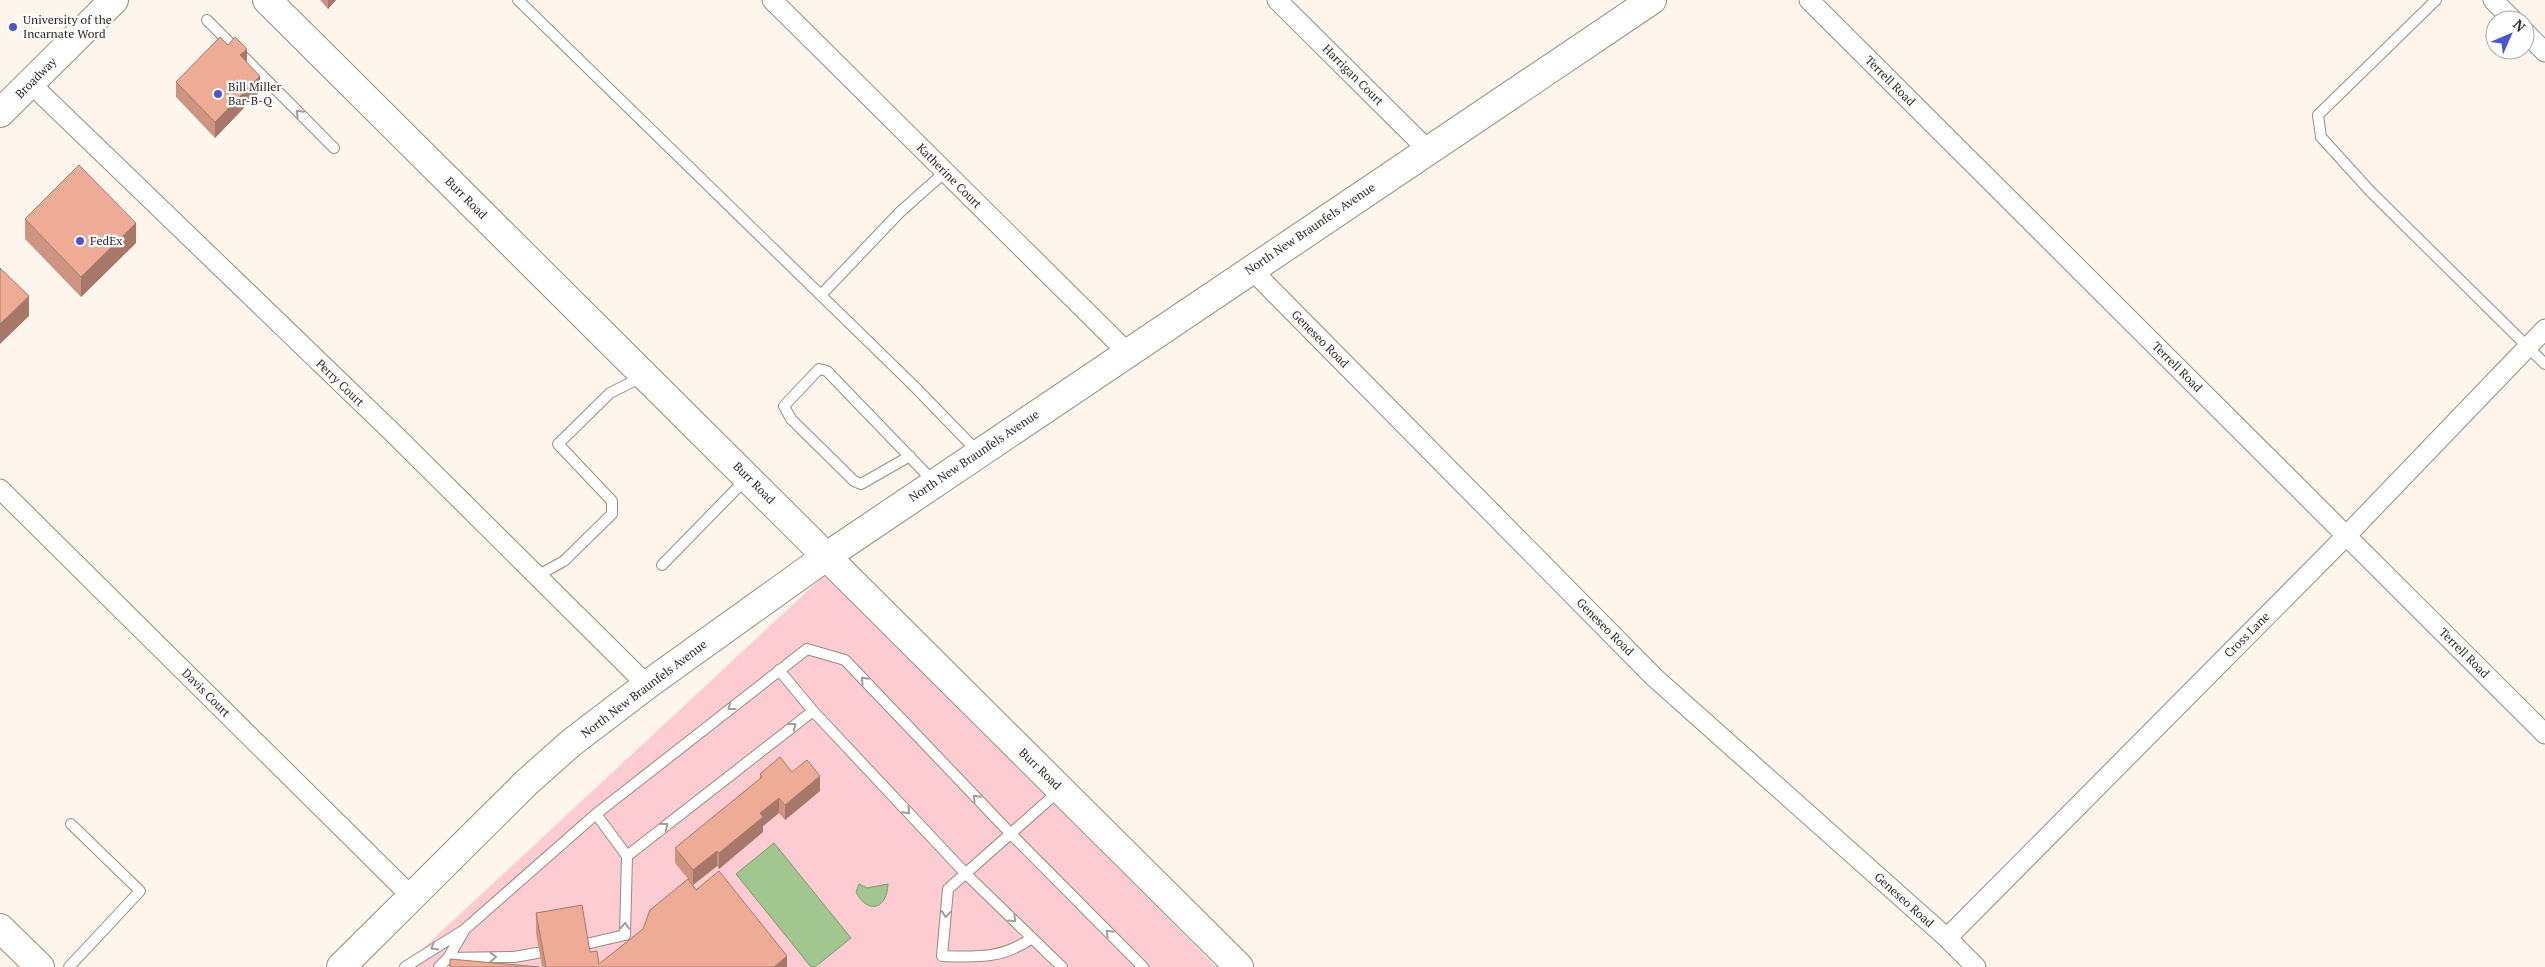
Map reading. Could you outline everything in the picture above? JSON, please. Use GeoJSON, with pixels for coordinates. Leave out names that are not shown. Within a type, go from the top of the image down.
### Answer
{"type":"FeatureCollection","features":[{"type":"Feature","properties":{"kind":"street","name":"Broadway"},"geometry":{"type":"LineString","coordinates":[[0,113],[114,0]]}},
{"type":"Feature","properties":{"kind":"street","name":"Burr Road"},"geometry":{"type":"LineString","coordinates":[[267,0],[1238,967]]}},
{"type":"Feature","properties":{"kind":"street","name":"Katherine Court"},"geometry":{"type":"LineString","coordinates":[[772,0],[1127,352]]}},
{"type":"Feature","properties":{"kind":"street","name":"Harrigan Court"},"geometry":{"type":"LineString","coordinates":[[1277,0],[1429,151]]}},
{"type":"Feature","properties":{"kind":"street","name":"North New Braunfels Avenue"},"geometry":{"type":"LineString","coordinates":[[341,967],[532,777],[571,743],[647,686],[827,556],[935,482],[1652,0]]}},
{"type":"Feature","properties":{"kind":"street","name":"Terrell Road"},"geometry":{"type":"LineString","coordinates":[[1809,0],[2545,734]]}},
{"type":"Feature","properties":{"kind":"street"},"geometry":{"type":"LineString","coordinates":[[2493,0],[2503,10]]}},
{"type":"Feature","properties":{"kind":"street"},"geometry":{"type":"LineString","coordinates":[[2535,42],[2545,52]]}},
{"type":"Feature","properties":{"kind":"street","name":"Perry Court"},"geometry":{"type":"LineString","coordinates":[[30,83],[537,576],[647,686]]}},
{"type":"Feature","properties":{"kind":"street","name":"Geneseo Road"},"geometry":{"type":"LineString","coordinates":[[1251,269],[1655,678],[1947,938],[1976,967]]}},
{"type":"Feature","properties":{"kind":"street","name":"Cross Lane"},"geometry":{"type":"LineString","coordinates":[[1947,938],[2346,535],[2545,330]]}},
{"type":"Feature","properties":{"kind":"street","name":"Davis Court"},"geometry":{"type":"LineString","coordinates":[[2,495],[412,897]]}},
{"type":"Feature","properties":{"kind":"street"},"geometry":{"type":"LineString","coordinates":[[0,928],[40,967]]}},
{"type":"Feature","properties":{"kind":"lane"},"geometry":{"type":"LineString","coordinates":[[518,0],[821,295],[979,453]]}},
{"type":"Feature","properties":{"kind":"lane"},"geometry":{"type":"LineString","coordinates":[[2436,0],[2318,115],[2321,137],[2370,191],[2545,364]]}},
{"type":"Feature","properties":{"kind":"lane"},"geometry":{"type":"LineString","coordinates":[[207,20],[334,148]]}},
{"type":"Feature","properties":{"kind":"lane"},"geometry":{"type":"LineString","coordinates":[[821,295],[900,212],[945,172]]}},
{"type":"Feature","properties":{"kind":"lane"},"geometry":{"type":"LineString","coordinates":[[910,456],[861,484],[854,481],[791,419],[784,406],[819,369],[827,371],[910,456],[935,482]]}},
{"type":"Feature","properties":{"kind":"lane"},"geometry":{"type":"LineString","coordinates":[[537,576],[564,561],[612,514],[612,501],[558,444],[610,393],[645,375]]}},
{"type":"Feature","properties":{"kind":"lane"},"geometry":{"type":"LineString","coordinates":[[662,565],[748,477]]}},
{"type":"Feature","properties":{"kind":"lane"},"geometry":{"type":"LineString","coordinates":[[405,967],[464,930],[596,814],[807,649],[845,660],[1010,833],[1144,967]]}},
{"type":"Feature","properties":{"kind":"lane"},"geometry":{"type":"LineString","coordinates":[[779,670],[813,711],[965,873],[1062,967]]}},
{"type":"Feature","properties":{"kind":"lane"},"geometry":{"type":"LineString","coordinates":[[627,856],[813,711]]}},
{"type":"Feature","properties":{"kind":"lane"},"geometry":{"type":"LineString","coordinates":[[1032,938],[1015,950],[984,957],[942,956],[948,890],[1061,789]]}},
{"type":"Feature","properties":{"kind":"lane"},"geometry":{"type":"LineString","coordinates":[[586,944],[625,935],[627,856],[596,814]]}},
{"type":"Feature","properties":{"kind":"lane"},"geometry":{"type":"LineString","coordinates":[[69,967],[140,891],[71,824]]}},
{"type":"Feature","properties":{"kind":"lane"},"geometry":{"type":"LineString","coordinates":[[439,967],[448,958],[464,930]]}},
{"type":"Feature","properties":{"kind":"lane"},"geometry":{"type":"LineString","coordinates":[[448,958],[514,957],[536,953]]}},
{"type":"Feature","properties":{"kind":"shaded area"},"geometry":{"type":"Polygon","coordinates":[[[829,571],[1216,967],[403,967],[829,571]]]}},
{"type":"Feature","properties":{"kind":"shaded area"},"geometry":{"type":"Polygon","coordinates":[[[774,843],[851,938],[815,967],[811,967],[736,874],[774,843]]]}},
{"type":"Feature","properties":{"kind":"shaded area"},"geometry":{"type":"Polygon","coordinates":[[[859,884],[867,888],[888,884],[887,892],[881,904],[871,906],[866,904],[856,892],[859,884]]]}},
{"type":"Feature","properties":{"kind":"building","name":"Bill Miller Bar-B-Q"},"geometry":{"type":"Polygon","coordinates":[[[220,37],[228,45],[235,37],[247,49],[240,55],[260,76],[215,122],[176,82],[220,37]]]}},
{"type":"Feature","properties":{"kind":"building","name":"FedEx"},"geometry":{"type":"Polygon","coordinates":[[[79,165],[136,223],[81,277],[25,219],[79,165]]]}},
{"type":"Feature","properties":{"kind":"building"},"geometry":{"type":"Polygon","coordinates":[[[0,268],[29,296],[0,324],[0,268]]]}},
{"type":"Feature","properties":{"kind":"building"},"geometry":{"type":"Polygon","coordinates":[[[780,757],[792,772],[807,760],[820,776],[785,805],[779,798],[760,813],[763,817],[719,853],[717,851],[693,870],[675,848],[762,777],[760,774],[780,757]]]}},
{"type":"Feature","properties":{"kind":"building"},"geometry":{"type":"Polygon","coordinates":[[[719,871],[787,956],[774,967],[546,967],[536,913],[582,905],[590,952],[597,951],[599,964],[643,929],[650,910],[688,879],[696,890],[719,871]]]}},
{"type":"Feature","properties":{"kind":"building"},"geometry":{"type":"Polygon","coordinates":[[[450,959],[539,967],[450,967],[450,959]]]}},
{"type":"Feature","properties":{"kind":"place","name":"University of the Incarnate Word"},"geometry":{"type":"Point","coordinates":[13,27]}},
{"type":"Feature","properties":{"kind":"place","name":"Bill Miller Bar-B-Q"},"geometry":{"type":"Point","coordinates":[218,94]}},
{"type":"Feature","properties":{"kind":"place","name":"FedEx"},"geometry":{"type":"Point","coordinates":[80,241]}}]}
